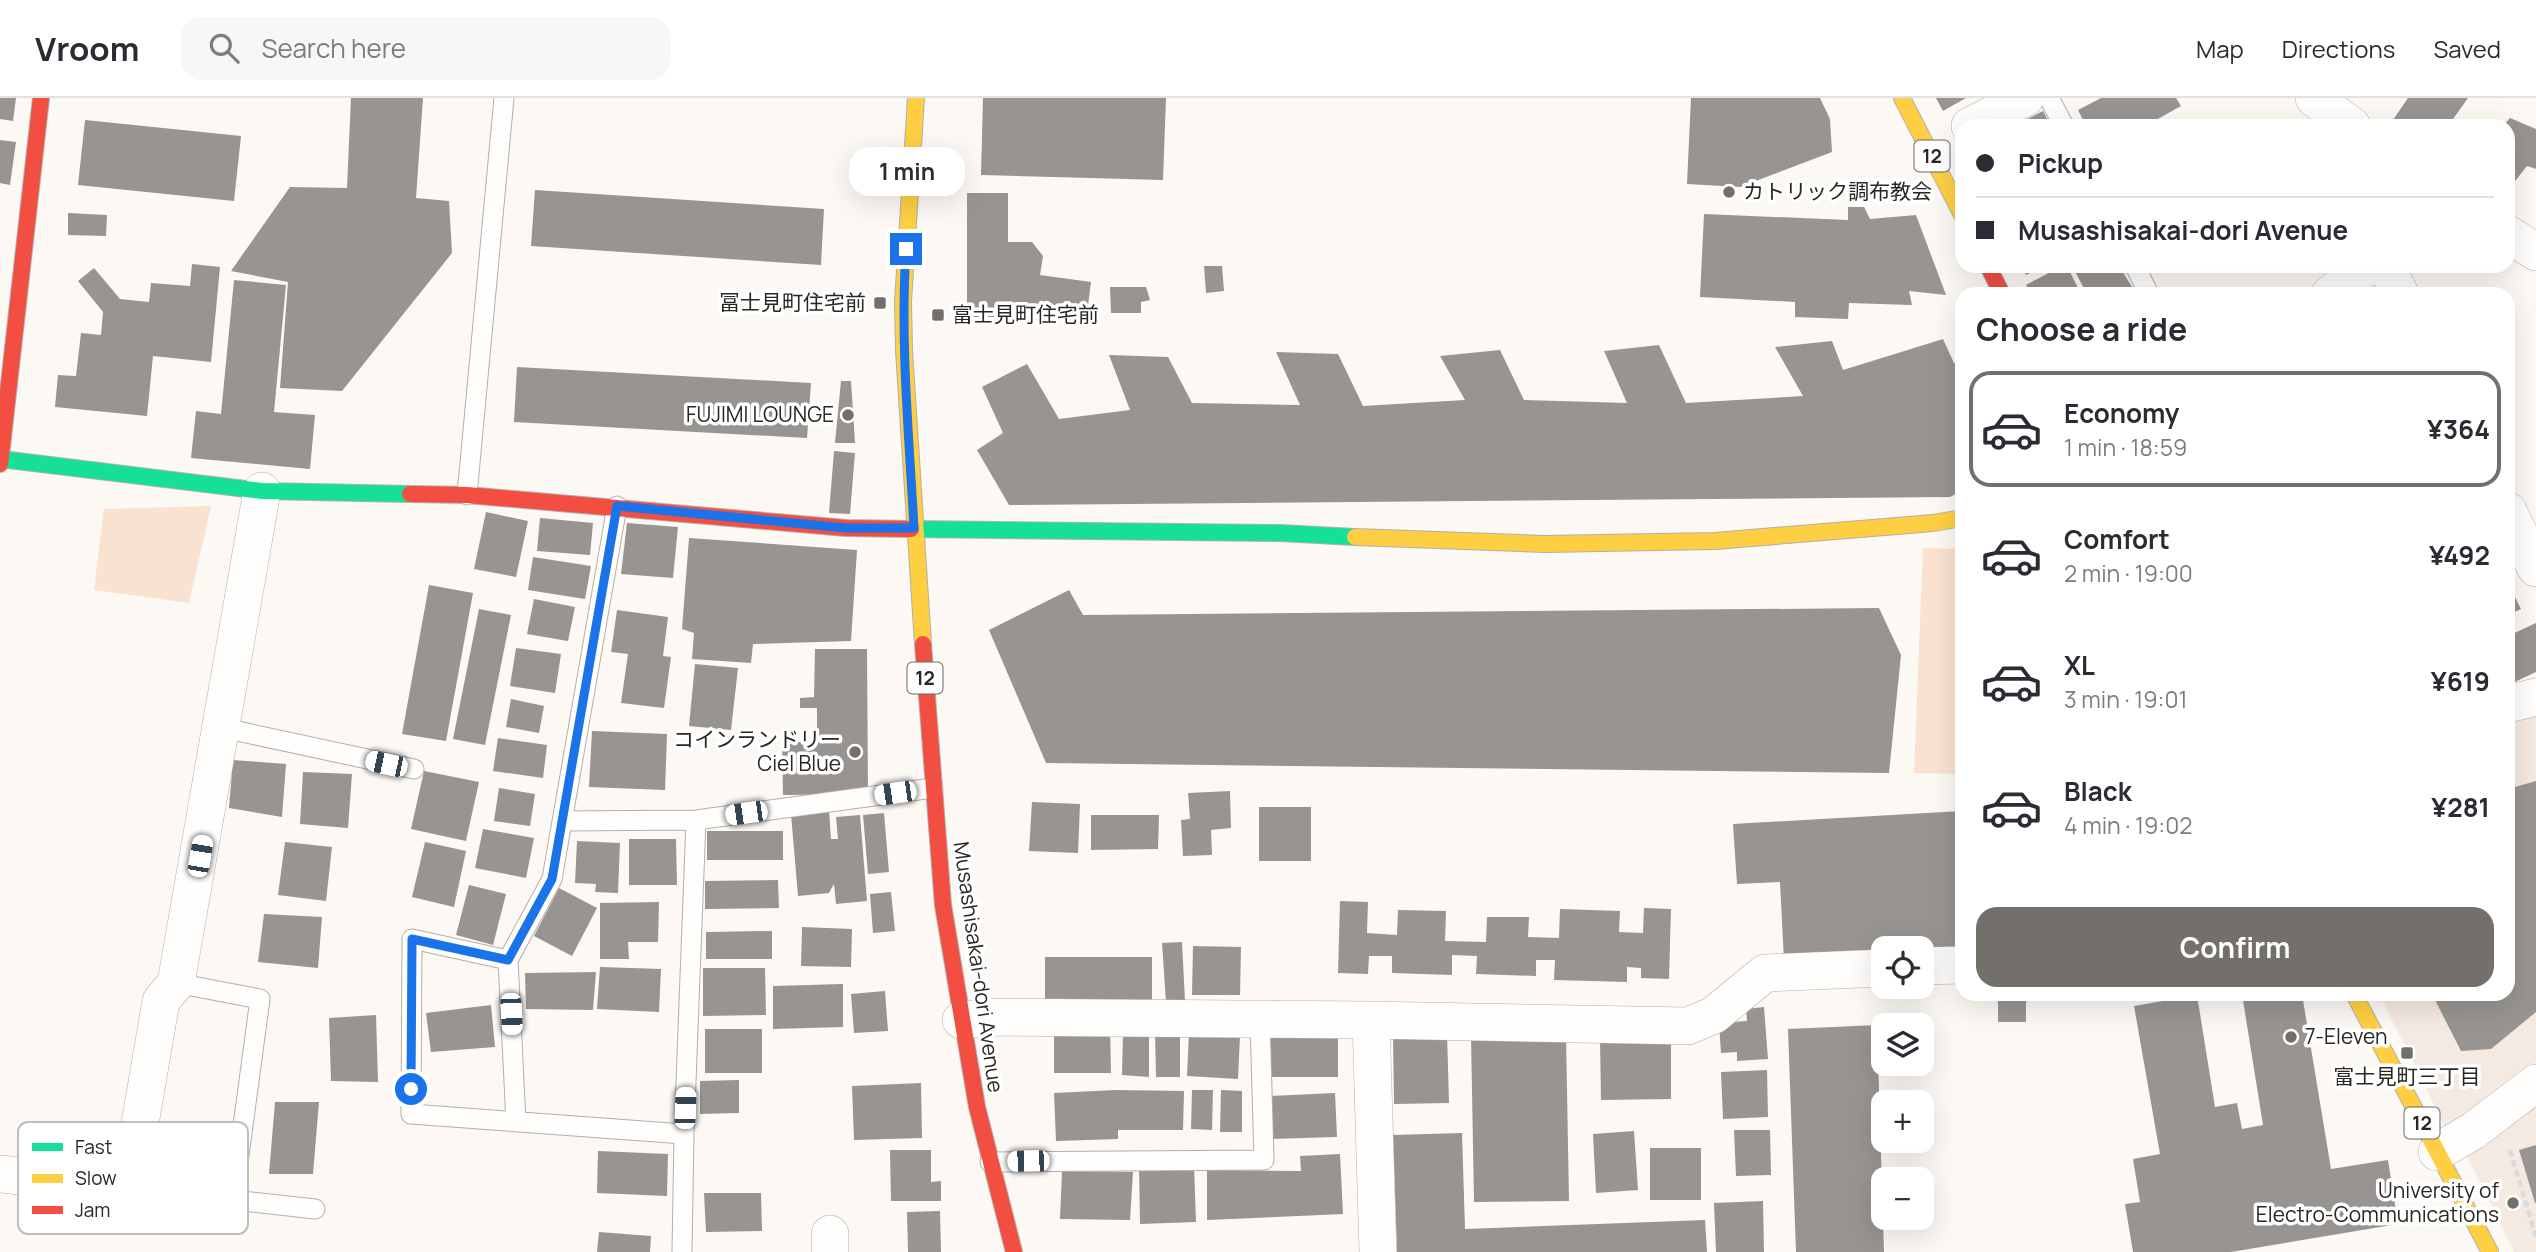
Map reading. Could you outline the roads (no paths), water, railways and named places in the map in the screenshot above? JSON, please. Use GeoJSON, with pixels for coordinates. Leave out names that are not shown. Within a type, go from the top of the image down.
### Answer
{"type":"FeatureCollection","features":[{"type":"Feature","properties":{"kind":"street"},"geometry":{"type":"LineString","coordinates":[[41,98],[10,281],[0,461],[262,491],[467,495],[846,528],[1280,533],[1544,544],[1715,541],[1955,519]]}},
{"type":"Feature","properties":{"kind":"street","name":"Musashisakai-dori Avenue"},"geometry":{"type":"LineString","coordinates":[[916,98],[903,302],[914,528],[933,788],[943,905],[961,1020],[977,1107],[1014,1252]]}},
{"type":"Feature","properties":{"kind":"street","name":"12"},"geometry":{"type":"LineString","coordinates":[[1902,98],[1955,202]]}},
{"type":"Feature","properties":{"kind":"street"},"geometry":{"type":"LineString","coordinates":[[1984,119],[2025,98]]}},
{"type":"Feature","properties":{"kind":"street"},"geometry":{"type":"LineString","coordinates":[[2314,98],[2342,119]]}},
{"type":"Feature","properties":{"kind":"street"},"geometry":{"type":"LineString","coordinates":[[1927,148],[1955,134]]}},
{"type":"Feature","properties":{"kind":"street"},"geometry":{"type":"LineString","coordinates":[[2515,238],[2536,252]]}},
{"type":"Feature","properties":{"kind":"street"},"geometry":{"type":"LineString","coordinates":[[2340,287],[2358,273]]}},
{"type":"Feature","properties":{"kind":"street"},"geometry":{"type":"LineString","coordinates":[[140,1122],[161,1001],[176,983],[223,728],[262,491]]}},
{"type":"Feature","properties":{"kind":"street"},"geometry":{"type":"LineString","coordinates":[[2515,525],[2536,568]]}},
{"type":"Feature","properties":{"kind":"street"},"geometry":{"type":"LineString","coordinates":[[2515,702],[2536,697]]}},
{"type":"Feature","properties":{"kind":"street"},"geometry":{"type":"LineString","coordinates":[[1934,966],[1955,965]]}},
{"type":"Feature","properties":{"kind":"street"},"geometry":{"type":"LineString","coordinates":[[961,1020],[1000,1017],[1371,1020],[1688,1026],[1714,1015],[1765,972],[1871,968]]}},
{"type":"Feature","properties":{"kind":"street","name":"12"},"geometry":{"type":"LineString","coordinates":[[2358,1001],[2490,1252]]}},
{"type":"Feature","properties":{"kind":"street"},"geometry":{"type":"LineString","coordinates":[[1371,1020],[1378,1252]]}},
{"type":"Feature","properties":{"kind":"street"},"geometry":{"type":"LineString","coordinates":[[2437,1152],[2473,1131],[2536,1083]]}},
{"type":"Feature","properties":{"kind":"street"},"geometry":{"type":"LineString","coordinates":[[0,1174],[18,1176]]}},
{"type":"Feature","properties":{"kind":"lane"},"geometry":{"type":"LineString","coordinates":[[467,495],[505,98]]}},
{"type":"Feature","properties":{"kind":"lane"},"geometry":{"type":"LineString","coordinates":[[2049,98],[2060,119]]}},
{"type":"Feature","properties":{"kind":"lane"},"geometry":{"type":"LineString","coordinates":[[516,1122],[508,960],[552,879],[617,506]]}},
{"type":"Feature","properties":{"kind":"lane"},"geometry":{"type":"LineString","coordinates":[[223,728],[414,769]]}},
{"type":"Feature","properties":{"kind":"lane"},"geometry":{"type":"LineString","coordinates":[[562,821],[696,820],[933,788]]}},
{"type":"Feature","properties":{"kind":"lane"},"geometry":{"type":"LineString","coordinates":[[682,1252],[696,820]]}},
{"type":"Feature","properties":{"kind":"lane"},"geometry":{"type":"LineString","coordinates":[[508,960],[412,939],[411,1114],[684,1134]]}},
{"type":"Feature","properties":{"kind":"lane"},"geometry":{"type":"LineString","coordinates":[[176,983],[260,999],[243,1122]]}},
{"type":"Feature","properties":{"kind":"lane"},"geometry":{"type":"LineString","coordinates":[[990,1162],[1264,1160],[1260,1020]]}},
{"type":"Feature","properties":{"kind":"lane"},"geometry":{"type":"LineString","coordinates":[[248,1202],[315,1209]]}},
{"type":"Feature","properties":{"kind":"place","name":"カトリック調布教会"},"geometry":{"type":"Point","coordinates":[1729,192]}},
{"type":"Feature","properties":{"kind":"place","name":"冨士見町住宅前"},"geometry":{"type":"Point","coordinates":[880,303]}},
{"type":"Feature","properties":{"kind":"place","name":"富士見町住宅前"},"geometry":{"type":"Point","coordinates":[938,315]}},
{"type":"Feature","properties":{"kind":"place","name":"FUJIMI LOUNGE"},"geometry":{"type":"Point","coordinates":[848,415]}},
{"type":"Feature","properties":{"kind":"place","name":"コインランドリー Ciel Blue"},"geometry":{"type":"Point","coordinates":[855,752]}},
{"type":"Feature","properties":{"kind":"place","name":"7-Eleven"},"geometry":{"type":"Point","coordinates":[2291,1037]}},
{"type":"Feature","properties":{"kind":"place","name":"富士見町三丁目"},"geometry":{"type":"Point","coordinates":[2407,1053]}},
{"type":"Feature","properties":{"kind":"place","name":"University of Electro-Communications"},"geometry":{"type":"Point","coordinates":[2513,1203]}}]}
